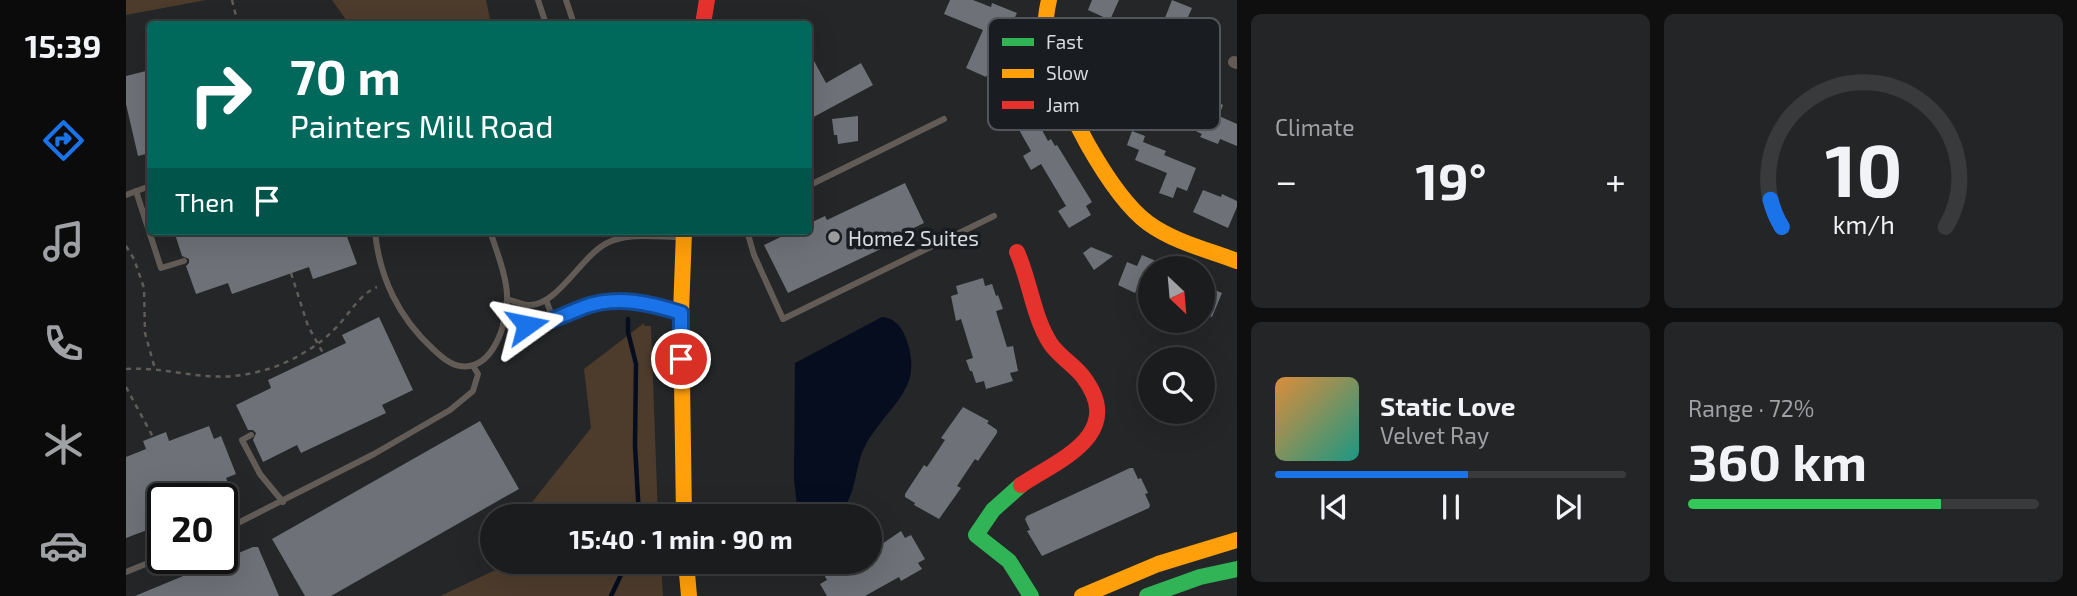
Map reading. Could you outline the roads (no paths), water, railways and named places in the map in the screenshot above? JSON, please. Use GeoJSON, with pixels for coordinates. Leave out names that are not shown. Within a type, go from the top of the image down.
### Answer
{"type":"FeatureCollection","features":[{"type":"Feature","properties":{"kind":"street"},"geometry":{"type":"LineString","coordinates":[[704,21],[707,0]]}},
{"type":"Feature","properties":{"kind":"street"},"geometry":{"type":"LineString","coordinates":[[1047,18],[1049,0]]}},
{"type":"Feature","properties":{"kind":"street"},"geometry":{"type":"LineString","coordinates":[[1082,130],[1131,208],[1147,222],[1169,234],[1237,261]]}},
{"type":"Feature","properties":{"kind":"street"},"geometry":{"type":"LineString","coordinates":[[684,235],[681,313],[684,504]]}},
{"type":"Feature","properties":{"kind":"street"},"geometry":{"type":"LineString","coordinates":[[1017,252],[1025,267],[1035,306],[1050,344],[1061,357],[1082,373],[1095,398],[1097,412],[1095,426],[1075,454],[1013,489],[984,519],[976,535],[998,548],[1010,561],[1031,596]]}},
{"type":"Feature","properties":{"kind":"street"},"geometry":{"type":"LineString","coordinates":[[1082,596],[1190,552],[1237,540]]}},
{"type":"Feature","properties":{"kind":"street"},"geometry":{"type":"LineString","coordinates":[[1147,596],[1200,577],[1237,569]]}},
{"type":"Feature","properties":{"kind":"street"},"geometry":{"type":"LineString","coordinates":[[687,574],[689,596]]}},
{"type":"Feature","properties":{"kind":"lane"},"geometry":{"type":"LineString","coordinates":[[538,0],[545,21]]}},
{"type":"Feature","properties":{"kind":"lane"},"geometry":{"type":"LineString","coordinates":[[566,0],[573,21]]}},
{"type":"Feature","properties":{"kind":"lane"},"geometry":{"type":"LineString","coordinates":[[812,185],[944,119]]}},
{"type":"Feature","properties":{"kind":"lane"},"geometry":{"type":"LineString","coordinates":[[126,195],[147,187]]}},
{"type":"Feature","properties":{"kind":"lane"},"geometry":{"type":"LineString","coordinates":[[136,191],[147,225]]}},
{"type":"Feature","properties":{"kind":"lane"},"geometry":{"type":"LineString","coordinates":[[748,235],[754,255],[783,319],[994,215]]}},
{"type":"Feature","properties":{"kind":"lane"},"geometry":{"type":"LineString","coordinates":[[150,235],[161,268],[184,261]]}},
{"type":"Feature","properties":{"kind":"lane"},"geometry":{"type":"LineString","coordinates":[[376,235],[386,283],[402,314],[431,347],[458,366],[473,366],[488,357],[496,346],[503,324],[507,299],[491,235]]}},
{"type":"Feature","properties":{"kind":"lane"},"geometry":{"type":"LineString","coordinates":[[507,299],[530,305],[546,300],[557,292],[596,250],[608,242],[626,236],[655,235]]}},
{"type":"Feature","properties":{"kind":"lane"},"geometry":{"type":"LineString","coordinates":[[546,300],[554,321]]}},
{"type":"Feature","properties":{"kind":"lane"},"geometry":{"type":"LineString","coordinates":[[503,324],[527,325],[554,321],[583,307],[615,301],[653,304],[681,313]]}},
{"type":"Feature","properties":{"kind":"lane"},"geometry":{"type":"LineString","coordinates":[[238,523],[374,454],[465,400],[476,383],[478,374],[473,366]]}},
{"type":"Feature","properties":{"kind":"lane"},"geometry":{"type":"LineString","coordinates":[[251,435],[242,440],[260,474],[283,502]]}},
{"type":"Feature","properties":{"kind":"lane"},"geometry":{"type":"LineString","coordinates":[[126,572],[147,563]]}},
{"type":"Feature","properties":{"kind":"water"},"geometry":{"type":"Polygon","coordinates":[[[882,317],[896,323],[905,336],[911,369],[908,382],[866,444],[846,504],[797,504],[794,480],[795,363],[882,317]]]}},
{"type":"Feature","properties":{"kind":"waterway"},"geometry":{"type":"LineString","coordinates":[[628,319],[628,332],[636,364],[635,446],[638,504]]}},
{"type":"Feature","properties":{"kind":"waterway"},"geometry":{"type":"LineString","coordinates":[[611,596],[621,574]]}},
{"type":"Feature","properties":{"kind":"place","name":"Home2 Suites"},"geometry":{"type":"Point","coordinates":[834,237]}}]}
